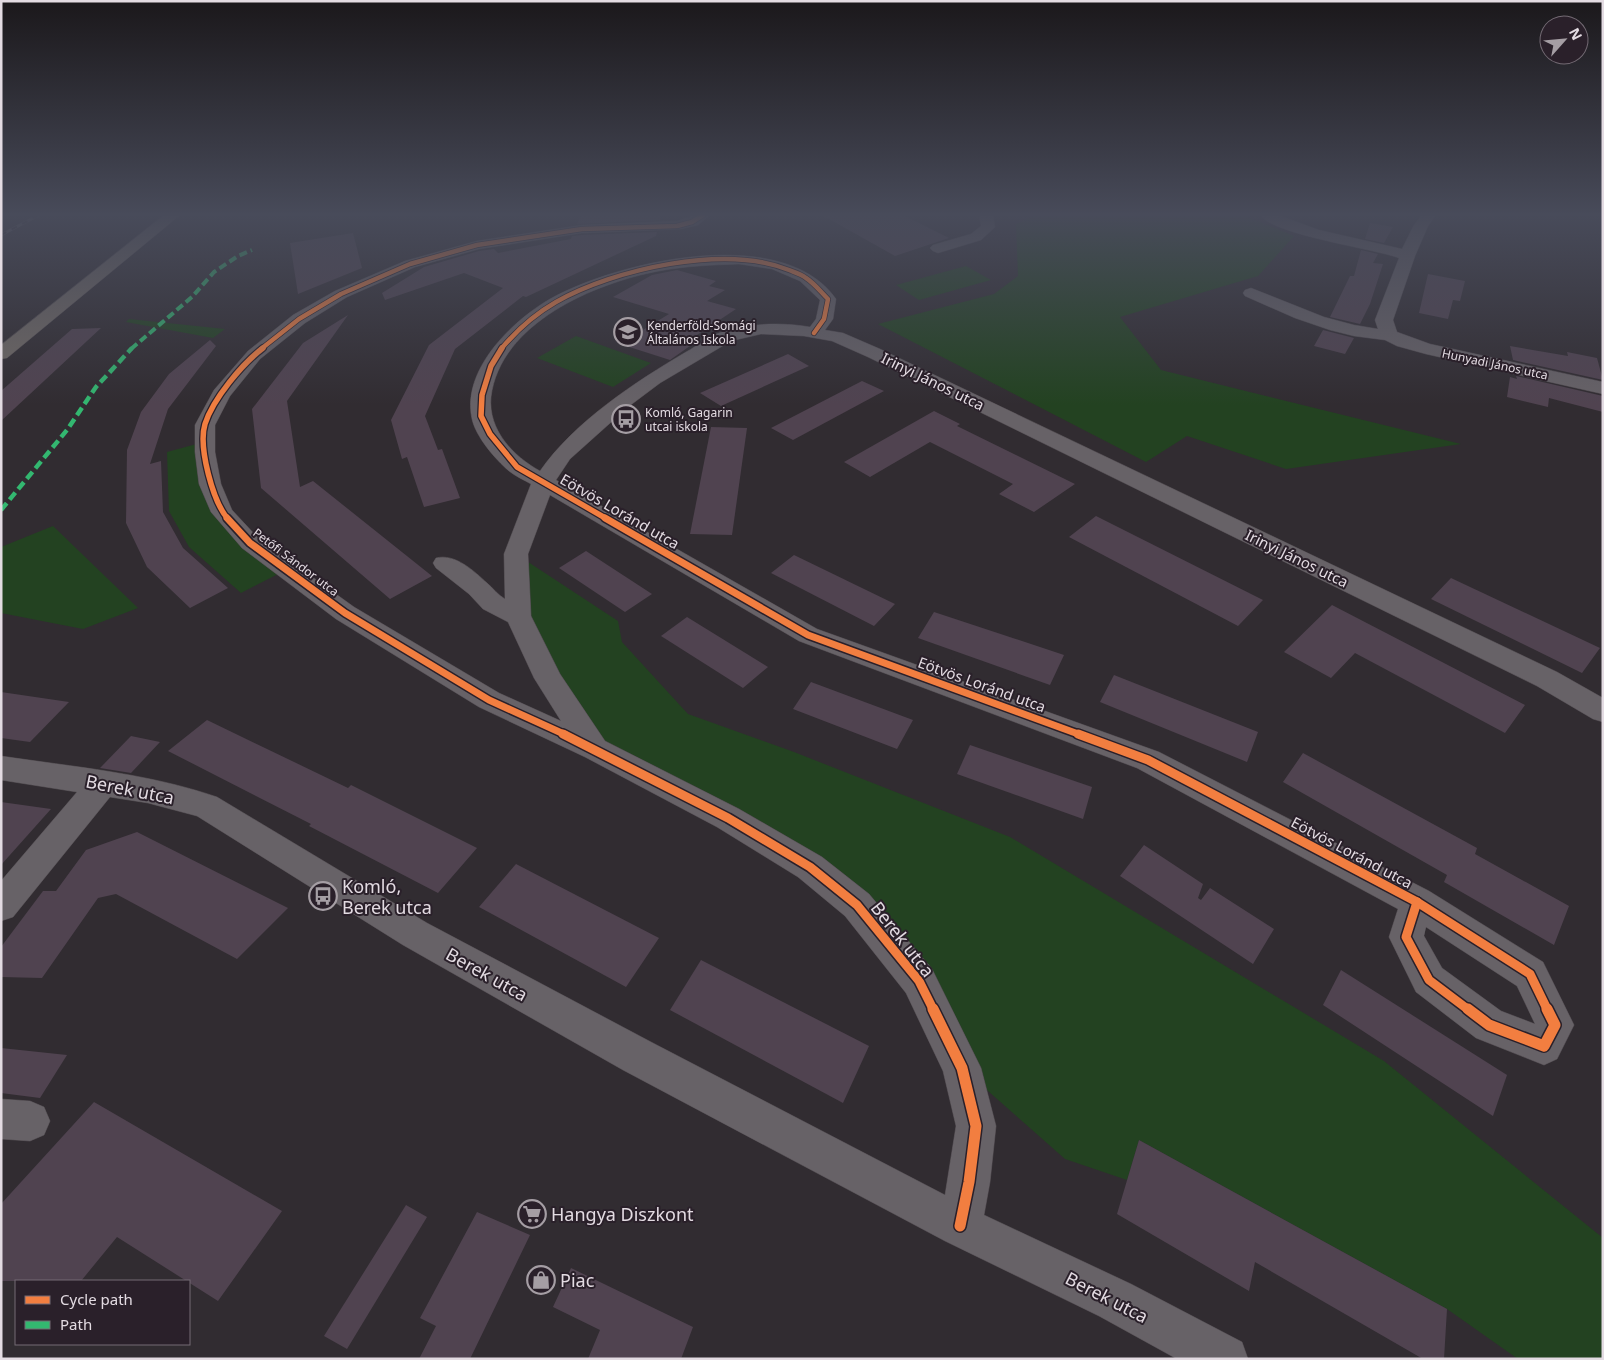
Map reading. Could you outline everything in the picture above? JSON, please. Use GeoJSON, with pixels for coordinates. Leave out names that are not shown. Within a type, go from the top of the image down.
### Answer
{"type":"FeatureCollection","features":[{"type":"Feature","properties":{"kind":"main road"},"geometry":{"type":"LineString","coordinates":[[1,354],[94,278]]}},
{"type":"Feature","properties":{"kind":"street","name":"Petőfi Sándor utca"},"geometry":{"type":"LineString","coordinates":[[377,278],[341,294],[293,324],[254,355],[221,394],[205,425],[205,452],[210,484],[222,512],[250,543],[345,613],[489,700],[596,749]]}},
{"type":"Feature","properties":{"kind":"street","name":"Eötvös Loránd utca"},"geometry":{"type":"LineString","coordinates":[[617,278],[596,284],[558,302],[523,327],[499,351],[484,381],[482,421],[501,450],[517,467],[808,635],[1148,760],[1416,902],[1530,974],[1555,1026],[1544,1046],[1489,1025],[1429,980],[1406,937],[1416,902]]}},
{"type":"Feature","properties":{"kind":"street","name":"Eötvös Loránd utca"},"geometry":{"type":"LineString","coordinates":[[811,278],[822,288],[828,299],[824,320],[814,333]]}},
{"type":"Feature","properties":{"kind":"street"},"geometry":{"type":"LineString","coordinates":[[1389,334],[1384,320],[1399,278]]}},
{"type":"Feature","properties":{"kind":"street","name":"Hunyadi János utca"},"geometry":{"type":"LineString","coordinates":[[1251,293],[1283,307],[1347,328],[1372,334],[1389,334],[1403,342],[1426,349],[1603,388]]}},
{"type":"Feature","properties":{"kind":"street","name":"Irinyi János utca"},"geometry":{"type":"LineString","coordinates":[[596,749],[548,678],[518,616],[516,554],[544,484],[562,455],[621,403],[653,379],[708,345],[725,337],[761,329],[789,330],[837,337],[948,388],[1547,679],[1603,711]]}},
{"type":"Feature","properties":{"kind":"street"},"geometry":{"type":"LineString","coordinates":[[445,563],[478,588],[492,603],[518,616]]}},
{"type":"Feature","properties":{"kind":"street","name":"Berek utca"},"geometry":{"type":"LineString","coordinates":[[596,749],[728,818],[810,867],[857,905],[919,981],[962,1068],[976,1126],[970,1182],[960,1226]]}},
{"type":"Feature","properties":{"kind":"street","name":"Berek utca"},"geometry":{"type":"LineString","coordinates":[[1,768],[148,790],[206,806],[423,939],[637,1056],[960,1226],[1115,1300],[1225,1359]]}},
{"type":"Feature","properties":{"kind":"street"},"geometry":{"type":"LineString","coordinates":[[1,906],[103,783]]}},
{"type":"Feature","properties":{"kind":"green space"},"geometry":{"type":"Polygon","coordinates":[[[920,278],[991,280],[919,300],[896,285],[920,278]]]}},
{"type":"Feature","properties":{"kind":"green space"},"geometry":{"type":"Polygon","coordinates":[[[1015,278],[1250,278],[1120,317],[1161,370],[1461,444],[1286,469],[1187,436],[1146,462],[878,324],[994,294],[1015,278]]]}},
{"type":"Feature","properties":{"kind":"green space"},"geometry":{"type":"Polygon","coordinates":[[[129,319],[225,329],[213,338],[126,322],[129,319]]]}},
{"type":"Feature","properties":{"kind":"green space"},"geometry":{"type":"Polygon","coordinates":[[[576,336],[651,363],[613,387],[537,358],[576,336]]]}},
{"type":"Feature","properties":{"kind":"green space"},"geometry":{"type":"Polygon","coordinates":[[[204,442],[222,512],[286,570],[241,593],[189,547],[169,511],[167,452],[204,442]]]}},
{"type":"Feature","properties":{"kind":"green space"},"geometry":{"type":"Polygon","coordinates":[[[53,526],[138,608],[83,629],[1,613],[1,547],[53,526]]]}},
{"type":"Feature","properties":{"kind":"green space"},"geometry":{"type":"Polygon","coordinates":[[[516,554],[618,621],[622,642],[688,714],[794,752],[1010,837],[1384,1061],[1603,1238],[1603,1359],[1518,1359],[1447,1309],[1139,1140],[1127,1180],[1065,1159],[962,1068],[857,905],[595,749],[518,616],[516,554]]]}},
{"type":"Feature","properties":{"kind":"building"},"geometry":{"type":"Polygon","coordinates":[[[296,278],[336,278],[298,294],[296,278]]]}},
{"type":"Feature","properties":{"kind":"building"},"geometry":{"type":"Polygon","coordinates":[[[405,278],[448,278],[385,300],[382,293],[405,278]]]}},
{"type":"Feature","properties":{"kind":"building"},"geometry":{"type":"Polygon","coordinates":[[[478,278],[565,278],[526,297],[523,296],[455,349],[425,416],[438,450],[442,449],[460,498],[424,507],[407,457],[402,459],[391,420],[429,345],[503,288],[478,278]]]}},
{"type":"Feature","properties":{"kind":"building"},"geometry":{"type":"Polygon","coordinates":[[[646,278],[707,278],[716,281],[709,286],[725,290],[707,301],[736,309],[691,339],[697,341],[670,360],[620,344],[669,314],[613,297],[646,278]]]}},
{"type":"Feature","properties":{"kind":"building"},"geometry":{"type":"Polygon","coordinates":[[[1349,278],[1378,278],[1370,304],[1360,324],[1330,317],[1349,278]]]}},
{"type":"Feature","properties":{"kind":"building"},"geometry":{"type":"Polygon","coordinates":[[[1427,278],[1452,278],[1465,281],[1460,301],[1453,300],[1448,319],[1419,313],[1427,278]]]}},
{"type":"Feature","properties":{"kind":"building"},"geometry":{"type":"Polygon","coordinates":[[[348,315],[287,401],[300,487],[313,481],[432,576],[390,599],[261,488],[252,409],[303,343],[348,315]]]}},
{"type":"Feature","properties":{"kind":"building"},"geometry":{"type":"Polygon","coordinates":[[[101,328],[1,421],[1,391],[72,329],[101,328]]]}},
{"type":"Feature","properties":{"kind":"building"},"geometry":{"type":"Polygon","coordinates":[[[1323,330],[1354,338],[1345,354],[1314,346],[1323,330]]]}},
{"type":"Feature","properties":{"kind":"building"},"geometry":{"type":"Polygon","coordinates":[[[210,340],[216,346],[168,409],[150,464],[161,461],[163,512],[183,548],[228,588],[190,608],[147,567],[126,523],[127,450],[141,412],[169,374],[210,340]]]}},
{"type":"Feature","properties":{"kind":"building"},"geometry":{"type":"Polygon","coordinates":[[[1510,346],[1568,356],[1567,352],[1597,358],[1603,380],[1513,360],[1510,346]]]}},
{"type":"Feature","properties":{"kind":"building"},"geometry":{"type":"Polygon","coordinates":[[[788,354],[809,366],[721,406],[700,393],[788,354]]]}},
{"type":"Feature","properties":{"kind":"building"},"geometry":{"type":"Polygon","coordinates":[[[1516,376],[1603,396],[1603,412],[1549,398],[1548,407],[1507,397],[1510,377],[1517,379],[1516,376]]]}},
{"type":"Feature","properties":{"kind":"building"},"geometry":{"type":"Polygon","coordinates":[[[862,381],[884,391],[793,440],[771,428],[862,381]]]}},
{"type":"Feature","properties":{"kind":"building"},"geometry":{"type":"Polygon","coordinates":[[[934,411],[960,424],[957,426],[1075,484],[1034,512],[999,494],[1013,484],[930,442],[870,477],[844,462],[934,411]]]}},
{"type":"Feature","properties":{"kind":"building"},"geometry":{"type":"Polygon","coordinates":[[[711,427],[747,428],[732,535],[690,534],[711,427]]]}},
{"type":"Feature","properties":{"kind":"building"},"geometry":{"type":"Polygon","coordinates":[[[1096,516],[1263,600],[1238,626],[1069,537],[1096,516]]]}},
{"type":"Feature","properties":{"kind":"building"},"geometry":{"type":"Polygon","coordinates":[[[586,551],[652,594],[625,612],[559,568],[586,551]]]}},
{"type":"Feature","properties":{"kind":"building"},"geometry":{"type":"Polygon","coordinates":[[[794,555],[895,604],[874,626],[771,573],[794,555]]]}},
{"type":"Feature","properties":{"kind":"building"},"geometry":{"type":"Polygon","coordinates":[[[1451,578],[1600,648],[1582,673],[1431,599],[1451,578]]]}},
{"type":"Feature","properties":{"kind":"building"},"geometry":{"type":"Polygon","coordinates":[[[1332,605],[1525,705],[1505,733],[1355,653],[1331,678],[1284,652],[1332,605]]]}},
{"type":"Feature","properties":{"kind":"building"},"geometry":{"type":"Polygon","coordinates":[[[934,612],[1064,655],[1050,685],[918,638],[934,612]]]}},
{"type":"Feature","properties":{"kind":"building"},"geometry":{"type":"Polygon","coordinates":[[[687,617],[768,667],[743,688],[661,636],[687,617]]]}},
{"type":"Feature","properties":{"kind":"building"},"geometry":{"type":"Polygon","coordinates":[[[1114,675],[1258,732],[1247,762],[1100,702],[1114,675]]]}},
{"type":"Feature","properties":{"kind":"building"},"geometry":{"type":"Polygon","coordinates":[[[811,682],[913,720],[897,749],[793,709],[811,682]]]}},
{"type":"Feature","properties":{"kind":"building"},"geometry":{"type":"Polygon","coordinates":[[[1,692],[69,702],[30,742],[1,738],[1,692]]]}},
{"type":"Feature","properties":{"kind":"building"},"geometry":{"type":"Polygon","coordinates":[[[207,720],[348,788],[351,785],[477,848],[438,893],[309,826],[311,824],[168,751],[207,720]]]}},
{"type":"Feature","properties":{"kind":"building"},"geometry":{"type":"Polygon","coordinates":[[[131,736],[160,742],[131,773],[100,768],[131,736]]]}},
{"type":"Feature","properties":{"kind":"building"},"geometry":{"type":"Polygon","coordinates":[[[970,745],[1092,787],[1083,819],[957,774],[970,745]]]}},
{"type":"Feature","properties":{"kind":"building"},"geometry":{"type":"Polygon","coordinates":[[[1303,753],[1477,848],[1475,854],[1569,906],[1554,945],[1444,882],[1447,875],[1283,782],[1303,753]]]}},
{"type":"Feature","properties":{"kind":"building"},"geometry":{"type":"Polygon","coordinates":[[[1,802],[51,809],[1,865],[1,802]]]}},
{"type":"Feature","properties":{"kind":"building"},"geometry":{"type":"Polygon","coordinates":[[[137,832],[288,908],[237,959],[116,894],[98,898],[42,978],[1,977],[1,947],[43,891],[56,891],[86,850],[137,832]]]}},
{"type":"Feature","properties":{"kind":"building"},"geometry":{"type":"Polygon","coordinates":[[[1144,845],[1203,884],[1198,898],[1201,900],[1210,888],[1274,929],[1253,964],[1120,876],[1144,845]]]}},
{"type":"Feature","properties":{"kind":"building"},"geometry":{"type":"Polygon","coordinates":[[[516,864],[659,938],[626,987],[479,907],[516,864]]]}},
{"type":"Feature","properties":{"kind":"building"},"geometry":{"type":"Polygon","coordinates":[[[701,960],[869,1046],[843,1103],[670,1010],[701,960]]]}},
{"type":"Feature","properties":{"kind":"building"},"geometry":{"type":"Polygon","coordinates":[[[1341,970],[1507,1075],[1493,1116],[1323,1005],[1341,970]]]}},
{"type":"Feature","properties":{"kind":"building"},"geometry":{"type":"Polygon","coordinates":[[[1,1048],[67,1055],[40,1098],[1,1093],[1,1048]]]}},
{"type":"Feature","properties":{"kind":"building"},"geometry":{"type":"Polygon","coordinates":[[[94,1102],[282,1211],[218,1301],[190,1283],[190,1280],[185,1280],[117,1237],[82,1280],[1,1281],[1,1204],[94,1102]]]}},
{"type":"Feature","properties":{"kind":"building"},"geometry":{"type":"Polygon","coordinates":[[[1139,1140],[1447,1309],[1444,1359],[1423,1359],[1255,1262],[1249,1291],[1117,1214],[1139,1140]]]}},
{"type":"Feature","properties":{"kind":"building"},"geometry":{"type":"Polygon","coordinates":[[[406,1205],[427,1217],[347,1349],[324,1336],[406,1205]]]}},
{"type":"Feature","properties":{"kind":"building"},"geometry":{"type":"Polygon","coordinates":[[[477,1212],[530,1235],[470,1359],[419,1359],[436,1326],[420,1318],[477,1212]]]}},
{"type":"Feature","properties":{"kind":"building"},"geometry":{"type":"Polygon","coordinates":[[[571,1268],[693,1327],[681,1359],[588,1359],[600,1330],[553,1307],[571,1268]]]}},
{"type":"Feature","properties":{"kind":"marked path"},"geometry":{"type":"LineString","coordinates":[[1,510],[67,430],[96,387],[124,355],[192,297],[208,278]]}},
{"type":"Feature","properties":{"kind":"cycle path"},"geometry":{"type":"LineString","coordinates":[[377,278],[341,294],[299,319],[254,355],[221,394],[205,425],[205,452],[210,484],[222,512],[250,543],[345,613],[489,700],[595,749],[728,818],[810,867],[857,905],[919,981],[962,1068],[976,1126],[969,1182],[960,1226]]}},
{"type":"Feature","properties":{"kind":"cycle path"},"geometry":{"type":"LineString","coordinates":[[612,278],[584,289],[544,310],[519,329],[508,341],[491,366],[485,380],[482,395],[482,419],[494,440],[517,467],[808,635],[1148,760],[1417,902]]}},
{"type":"Feature","properties":{"kind":"cycle path"},"geometry":{"type":"LineString","coordinates":[[807,278],[828,299],[824,319],[814,333]]}},
{"type":"Feature","properties":{"kind":"cycle path"},"geometry":{"type":"LineString","coordinates":[[1417,902],[1530,974],[1555,1025],[1544,1046],[1489,1025],[1429,980],[1406,937],[1417,902]]}},
{"type":"Feature","properties":{"kind":"place","name":"Kenderföld-Somági Általános Iskola"},"geometry":{"type":"Point","coordinates":[628,332]}},
{"type":"Feature","properties":{"kind":"place","name":"Komló, Gagarin utcai iskola"},"geometry":{"type":"Point","coordinates":[626,419]}},
{"type":"Feature","properties":{"kind":"place","name":"Komló, Berek utca"},"geometry":{"type":"Point","coordinates":[323,896]}},
{"type":"Feature","properties":{"kind":"place","name":"Hangya Diszkont"},"geometry":{"type":"Point","coordinates":[532,1214]}},
{"type":"Feature","properties":{"kind":"place","name":"Piac"},"geometry":{"type":"Point","coordinates":[541,1280]}}]}
